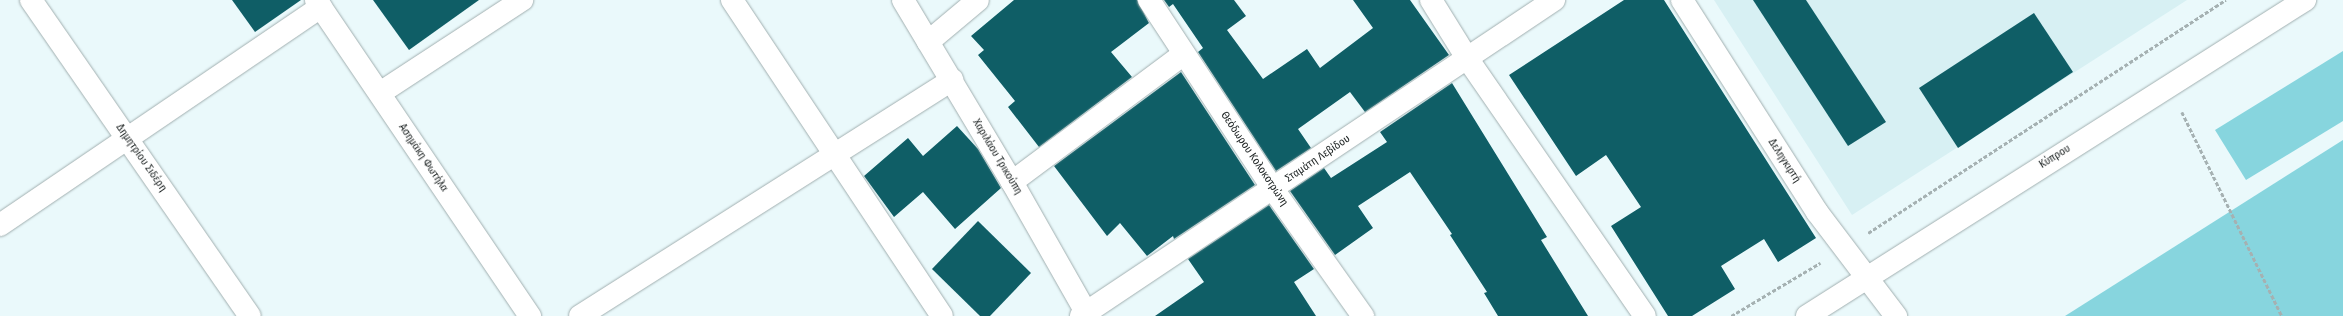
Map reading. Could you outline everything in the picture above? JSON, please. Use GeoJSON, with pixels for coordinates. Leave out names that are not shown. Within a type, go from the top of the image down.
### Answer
{"type":"FeatureCollection","features":[{"type":"Feature","properties":{"kind":"street","name":"Δημητρίου Σιδέρη"},"geometry":{"type":"LineString","coordinates":[[31,0],[250,316]]}},
{"type":"Feature","properties":{"kind":"street"},"geometry":{"type":"LineString","coordinates":[[380,93],[522,0]]}},
{"type":"Feature","properties":{"kind":"street"},"geometry":{"type":"LineString","coordinates":[[732,0],[942,316]]}},
{"type":"Feature","properties":{"kind":"street","name":"Χαριλάου Τρικούπη"},"geometry":{"type":"LineString","coordinates":[[902,0],[952,80],[1012,182],[1085,315]]}},
{"type":"Feature","properties":{"kind":"street"},"geometry":{"type":"LineString","coordinates":[[928,42],[978,0]]}},
{"type":"Feature","properties":{"kind":"street","name":"Θεόδωρου Κολοκοτρώνη"},"geometry":{"type":"LineString","coordinates":[[1149,0],[1273,189],[1363,316]]}},
{"type":"Feature","properties":{"kind":"street"},"geometry":{"type":"LineString","coordinates":[[1431,0],[1467,58],[1645,316]]}},
{"type":"Feature","properties":{"kind":"street","name":"Σταμάτη Λεβίδου"},"geometry":{"type":"LineString","coordinates":[[1085,315],[1554,0]]}},
{"type":"Feature","properties":{"kind":"street","name":"Δεληγκιρτή"},"geometry":{"type":"LineString","coordinates":[[1682,0],[1816,212],[1867,276],[1896,316]]}},
{"type":"Feature","properties":{"kind":"street","name":"Κύπρου"},"geometry":{"type":"LineString","coordinates":[[1807,316],[1867,276],[2305,0]]}},
{"type":"Feature","properties":{"kind":"street"},"geometry":{"type":"LineString","coordinates":[[0,225],[128,140],[318,3]]}},
{"type":"Feature","properties":{"kind":"street","name":"Ασημάκη Φωτήλα"},"geometry":{"type":"LineString","coordinates":[[318,3],[530,316]]}},
{"type":"Feature","properties":{"kind":"street"},"geometry":{"type":"LineString","coordinates":[[1012,182],[1184,54]]}},
{"type":"Feature","properties":{"kind":"street"},"geometry":{"type":"LineString","coordinates":[[580,316],[952,80]]}},
{"type":"Feature","properties":{"kind":"path"},"geometry":{"type":"LineString","coordinates":[[1731,316],[1844,249],[2226,0]]}},
{"type":"Feature","properties":{"kind":"path"},"geometry":{"type":"LineString","coordinates":[[2169,85],[2282,316]]}},
{"type":"Feature","properties":{"kind":"shaded area"},"geometry":{"type":"Polygon","coordinates":[[[1714,0],[2187,0],[1852,215],[1714,0]]]}},
{"type":"Feature","properties":{"kind":"shaded area"},"geometry":{"type":"Polygon","coordinates":[[[2343,51],[2343,121],[2246,180],[2215,130],[2343,51]]]}},
{"type":"Feature","properties":{"kind":"shaded area"},"geometry":{"type":"Polygon","coordinates":[[[2343,140],[2343,316],[2065,316],[2343,140]]]}},
{"type":"Feature","properties":{"kind":"building"},"geometry":{"type":"Polygon","coordinates":[[[232,0],[301,0],[255,32],[232,0]]]}},
{"type":"Feature","properties":{"kind":"building"},"geometry":{"type":"Polygon","coordinates":[[[373,0],[479,0],[409,50],[373,0]]]}},
{"type":"Feature","properties":{"kind":"building"},"geometry":{"type":"Polygon","coordinates":[[[1014,0],[1137,0],[1149,23],[1111,52],[1132,77],[1039,147],[1008,107],[1015,101],[978,55],[984,50],[971,36],[1014,0]]]}},
{"type":"Feature","properties":{"kind":"building"},"geometry":{"type":"Polygon","coordinates":[[[1164,0],[1234,0],[1246,16],[1227,30],[1263,79],[1307,49],[1320,68],[1373,28],[1353,0],[1410,0],[1449,55],[1365,112],[1350,92],[1298,129],[1311,148],[1276,171],[1198,52],[1203,48],[1173,4],[1169,7],[1164,0]]]}},
{"type":"Feature","properties":{"kind":"building"},"geometry":{"type":"Polygon","coordinates":[[[1624,0],[1664,0],[1816,238],[1778,262],[1764,239],[1721,266],[1735,289],[1692,316],[1668,316],[1611,226],[1641,207],[1606,155],[1576,176],[1509,75],[1624,0]]]}},
{"type":"Feature","properties":{"kind":"building"},"geometry":{"type":"Polygon","coordinates":[[[1753,0],[1806,0],[1886,122],[1848,146],[1753,0]]]}},
{"type":"Feature","properties":{"kind":"building"},"geometry":{"type":"Polygon","coordinates":[[[2034,13],[2073,72],[1958,148],[1919,88],[2034,13]]]}},
{"type":"Feature","properties":{"kind":"building"},"geometry":{"type":"Polygon","coordinates":[[[1181,72],[1255,185],[1174,239],[1173,236],[1147,256],[1120,223],[1107,236],[1054,166],[1181,72]]]}},
{"type":"Feature","properties":{"kind":"building"},"geometry":{"type":"Polygon","coordinates":[[[1452,83],[1547,237],[1541,240],[1588,316],[1498,316],[1484,293],[1487,292],[1450,235],[1452,234],[1410,172],[1358,206],[1373,228],[1335,255],[1290,191],[1324,168],[1331,178],[1387,142],[1380,132],[1452,83]]]}},
{"type":"Feature","properties":{"kind":"building"},"geometry":{"type":"Polygon","coordinates":[[[957,126],[978,149],[1001,188],[955,229],[923,192],[894,217],[864,176],[908,138],[923,156],[957,126]]]}},
{"type":"Feature","properties":{"kind":"building"},"geometry":{"type":"Polygon","coordinates":[[[1269,205],[1314,269],[1294,282],[1316,316],[1155,316],[1204,282],[1188,259],[1269,205]]]}},
{"type":"Feature","properties":{"kind":"building"},"geometry":{"type":"Polygon","coordinates":[[[978,221],[1031,273],[990,316],[980,316],[932,269],[978,221]]]}}]}
